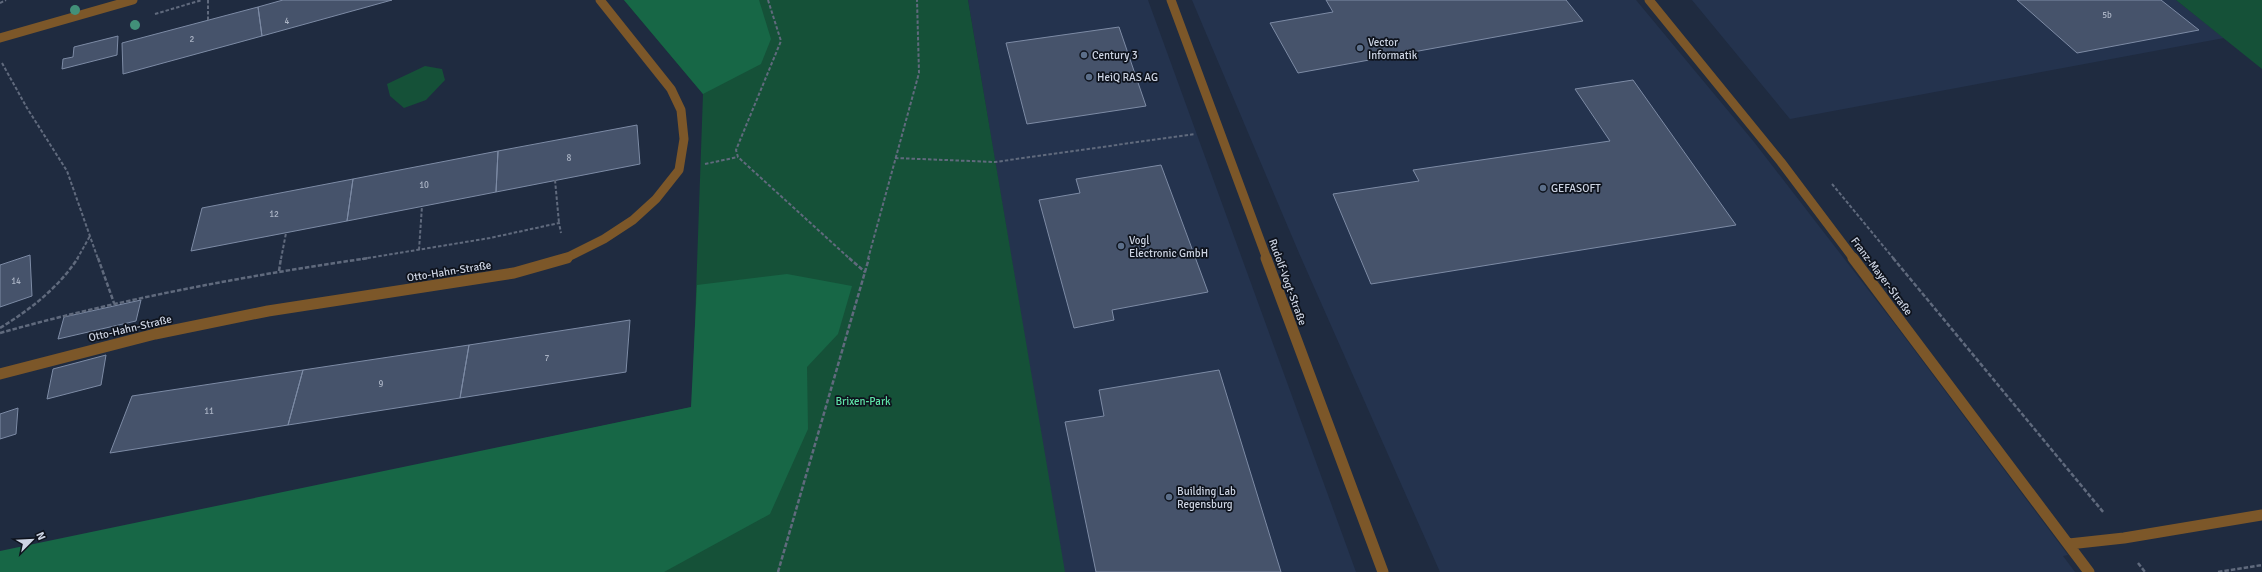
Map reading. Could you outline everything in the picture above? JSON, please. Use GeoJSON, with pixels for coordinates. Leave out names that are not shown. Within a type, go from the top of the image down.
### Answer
{"type":"FeatureCollection","features":[{"type":"Feature","properties":{"kind":"street"},"geometry":{"type":"LineString","coordinates":[[0,38],[133,0]]}},
{"type":"Feature","properties":{"kind":"street","name":"Otto-Hahn-Straße"},"geometry":{"type":"LineString","coordinates":[[0,374],[155,334],[268,311],[514,273],[566,258],[604,239],[633,220],[656,200],[679,170],[684,139],[681,110],[670,89],[600,0]]}},
{"type":"Feature","properties":{"kind":"street","name":"Rudolf-Vogt-Straße"},"geometry":{"type":"LineString","coordinates":[[1171,0],[1383,572]]}},
{"type":"Feature","properties":{"kind":"street","name":"Franz-Mayer-Straße"},"geometry":{"type":"LineString","coordinates":[[1649,0],[1781,162],[2089,572]]}},
{"type":"Feature","properties":{"kind":"street"},"geometry":{"type":"LineString","coordinates":[[2069,544],[2124,538],[2262,515]]}},
{"type":"Feature","properties":{"kind":"path"},"geometry":{"type":"LineString","coordinates":[[0,3],[6,0]]}},
{"type":"Feature","properties":{"kind":"path"},"geometry":{"type":"LineString","coordinates":[[208,0],[208,20]]}},
{"type":"Feature","properties":{"kind":"path"},"geometry":{"type":"LineString","coordinates":[[768,0],[781,41],[736,150],[738,157],[864,272]]}},
{"type":"Feature","properties":{"kind":"path"},"geometry":{"type":"LineString","coordinates":[[778,572],[919,73],[918,0]]}},
{"type":"Feature","properties":{"kind":"path"},"geometry":{"type":"LineString","coordinates":[[2,62],[26,108],[67,170],[114,303]]}},
{"type":"Feature","properties":{"kind":"path"},"geometry":{"type":"LineString","coordinates":[[895,158],[995,162],[1219,131]]}},
{"type":"Feature","properties":{"kind":"path"},"geometry":{"type":"LineString","coordinates":[[679,170],[738,157]]}},
{"type":"Feature","properties":{"kind":"path"},"geometry":{"type":"LineString","coordinates":[[555,180],[559,223],[566,258]]}},
{"type":"Feature","properties":{"kind":"path"},"geometry":{"type":"LineString","coordinates":[[1832,183],[2124,538],[2126,545],[2145,572]]}},
{"type":"Feature","properties":{"kind":"path"},"geometry":{"type":"LineString","coordinates":[[420,250],[422,206]]}},
{"type":"Feature","properties":{"kind":"path"},"geometry":{"type":"LineString","coordinates":[[0,333],[64,314],[114,303],[279,271],[505,236],[559,223]]}},
{"type":"Feature","properties":{"kind":"path"},"geometry":{"type":"LineString","coordinates":[[279,271],[286,233]]}},
{"type":"Feature","properties":{"kind":"path"},"geometry":{"type":"LineString","coordinates":[[0,328],[55,290],[80,256],[91,236]]}},
{"type":"Feature","properties":{"kind":"path"},"geometry":{"type":"LineString","coordinates":[[2218,572],[2262,565]]}},
{"type":"Feature","properties":{"kind":"shaded area"},"geometry":{"type":"Polygon","coordinates":[[[968,0],[1148,0],[1356,572],[1064,572],[968,0]]]}},
{"type":"Feature","properties":{"kind":"shaded area"},"geometry":{"type":"Polygon","coordinates":[[[1192,0],[1636,0],[1754,142],[1897,327],[2068,555],[2063,556],[2075,572],[1440,572],[1299,253],[1192,0]]]}},
{"type":"Feature","properties":{"kind":"shaded area"},"geometry":{"type":"Polygon","coordinates":[[[1692,0],[2176,0],[2224,38],[1790,119],[1692,0]]]}},
{"type":"Feature","properties":{"kind":"green space","name":"Brixen-Park"},"geometry":{"type":"Polygon","coordinates":[[[624,0],[968,0],[1065,572],[385,572],[378,473],[692,407],[703,94],[624,0]]]}},
{"type":"Feature","properties":{"kind":"green space"},"geometry":{"type":"Polygon","coordinates":[[[624,0],[759,0],[771,39],[761,64],[703,94],[624,0]]]}},
{"type":"Feature","properties":{"kind":"green space"},"geometry":{"type":"Polygon","coordinates":[[[2176,0],[2262,0],[2262,69],[2176,0]]]}},
{"type":"Feature","properties":{"kind":"green space"},"geometry":{"type":"Polygon","coordinates":[[[425,66],[442,69],[445,80],[426,100],[404,108],[390,96],[387,84],[425,66]]]}},
{"type":"Feature","properties":{"kind":"green space"},"geometry":{"type":"Polygon","coordinates":[[[787,274],[852,286],[838,334],[807,367],[808,429],[770,514],[664,572],[0,572],[0,551],[691,407],[697,285],[787,274]]]}},
{"type":"Feature","properties":{"kind":"building"},"geometry":{"type":"Polygon","coordinates":[[[283,0],[392,0],[262,36],[258,7],[283,0]]]}},
{"type":"Feature","properties":{"kind":"building","name":"Vector Informatik"},"geometry":{"type":"Polygon","coordinates":[[[1326,0],[1566,0],[1583,21],[1298,73],[1270,23],[1333,12],[1326,0]]]}},
{"type":"Feature","properties":{"kind":"building"},"geometry":{"type":"Polygon","coordinates":[[[2017,0],[2161,0],[2199,30],[2077,53],[2017,0]]]}},
{"type":"Feature","properties":{"kind":"building"},"geometry":{"type":"Polygon","coordinates":[[[258,7],[262,36],[123,74],[122,43],[258,7]]]}},
{"type":"Feature","properties":{"kind":"building"},"geometry":{"type":"Polygon","coordinates":[[[1119,27],[1146,106],[1027,124],[1006,43],[1119,27]]]}},
{"type":"Feature","properties":{"kind":"building"},"geometry":{"type":"Polygon","coordinates":[[[118,36],[117,55],[62,69],[63,59],[73,57],[74,47],[118,36]]]}},
{"type":"Feature","properties":{"kind":"building","name":"GEFASOFT"},"geometry":{"type":"Polygon","coordinates":[[[1633,80],[1736,225],[1371,284],[1333,194],[1419,181],[1413,170],[1610,141],[1575,89],[1633,80]]]}},
{"type":"Feature","properties":{"kind":"building"},"geometry":{"type":"Polygon","coordinates":[[[637,125],[640,164],[496,192],[498,151],[637,125]]]}},
{"type":"Feature","properties":{"kind":"building"},"geometry":{"type":"Polygon","coordinates":[[[498,151],[496,192],[347,221],[353,179],[498,151]]]}},
{"type":"Feature","properties":{"kind":"building","name":"Vogl Electronic GmbH"},"geometry":{"type":"Polygon","coordinates":[[[1161,165],[1208,292],[1112,310],[1114,320],[1074,328],[1039,200],[1080,193],[1076,179],[1161,165]]]}},
{"type":"Feature","properties":{"kind":"building"},"geometry":{"type":"Polygon","coordinates":[[[353,179],[347,221],[191,251],[202,208],[353,179]]]}},
{"type":"Feature","properties":{"kind":"building"},"geometry":{"type":"Polygon","coordinates":[[[30,255],[32,296],[0,307],[0,265],[30,255]]]}},
{"type":"Feature","properties":{"kind":"building"},"geometry":{"type":"Polygon","coordinates":[[[141,300],[136,321],[58,339],[64,317],[141,300]]]}},
{"type":"Feature","properties":{"kind":"building"},"geometry":{"type":"Polygon","coordinates":[[[630,320],[626,372],[460,398],[469,345],[630,320]]]}},
{"type":"Feature","properties":{"kind":"building"},"geometry":{"type":"Polygon","coordinates":[[[469,345],[460,398],[288,425],[303,370],[469,345]]]}},
{"type":"Feature","properties":{"kind":"building"},"geometry":{"type":"Polygon","coordinates":[[[106,355],[101,385],[47,399],[53,369],[106,355]]]}},
{"type":"Feature","properties":{"kind":"building"},"geometry":{"type":"Polygon","coordinates":[[[303,370],[288,425],[110,453],[132,396],[303,370]]]}},
{"type":"Feature","properties":{"kind":"building","name":"Building Lab Regensburg"},"geometry":{"type":"Polygon","coordinates":[[[1219,370],[1281,572],[1096,572],[1065,422],[1104,416],[1099,390],[1219,370]]]}},
{"type":"Feature","properties":{"kind":"building"},"geometry":{"type":"Polygon","coordinates":[[[18,408],[16,434],[0,439],[0,414],[18,408]]]}},
{"type":"Feature","properties":{"kind":"place","name":"Vector Informatik"},"geometry":{"type":"Point","coordinates":[1360,48]}},
{"type":"Feature","properties":{"kind":"place","name":"Century 3"},"geometry":{"type":"Point","coordinates":[1084,55]}},
{"type":"Feature","properties":{"kind":"place","name":"HeiQ RAS AG"},"geometry":{"type":"Point","coordinates":[1089,77]}},
{"type":"Feature","properties":{"kind":"place","name":"GEFASOFT"},"geometry":{"type":"Point","coordinates":[1543,188]}},
{"type":"Feature","properties":{"kind":"place","name":"Vogl Electronic GmbH"},"geometry":{"type":"Point","coordinates":[1121,246]}},
{"type":"Feature","properties":{"kind":"place","name":"Building Lab Regensburg"},"geometry":{"type":"Point","coordinates":[1169,497]}}]}
